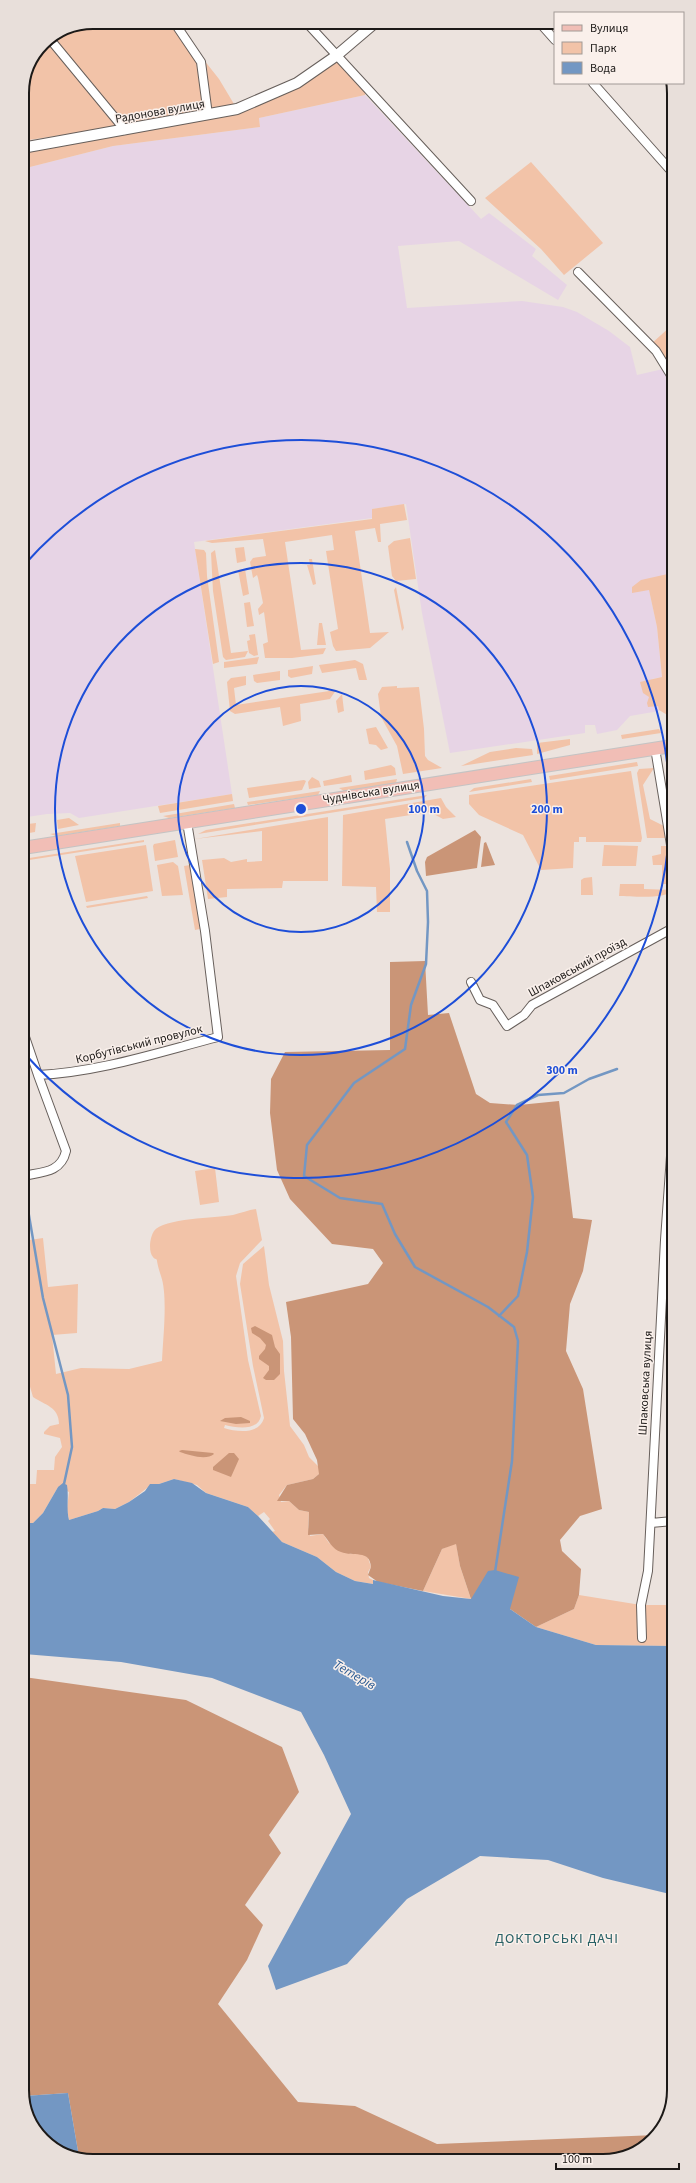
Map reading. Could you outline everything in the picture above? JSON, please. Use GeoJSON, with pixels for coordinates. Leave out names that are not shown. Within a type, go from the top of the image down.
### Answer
{"type":"FeatureCollection","features":[{"type":"Feature","properties":{"kind":"main road","name":"Чуднівська вулиця"},"geometry":{"type":"LineString","coordinates":[[29,852],[187,825],[656,751],[667,748]]}},
{"type":"Feature","properties":{"kind":"main road","name":"Чуднівська вулиця"},"geometry":{"type":"LineString","coordinates":[[656,751],[667,752]]}},
{"type":"Feature","properties":{"kind":"main road","name":"Чуднівська вулиця"},"geometry":{"type":"LineString","coordinates":[[29,847],[187,825]]}},
{"type":"Feature","properties":{"kind":"street"},"geometry":{"type":"LineString","coordinates":[[179,29],[201,62],[208,116]]}},
{"type":"Feature","properties":{"kind":"street"},"geometry":{"type":"LineString","coordinates":[[312,29],[471,201]]}},
{"type":"Feature","properties":{"kind":"street","name":"Радонова вулиця"},"geometry":{"type":"LineString","coordinates":[[29,147],[208,116],[238,109],[297,83],[336,56],[368,29]]}},
{"type":"Feature","properties":{"kind":"street"},"geometry":{"type":"LineString","coordinates":[[545,29],[554,39]]}},
{"type":"Feature","properties":{"kind":"street"},"geometry":{"type":"LineString","coordinates":[[53,43],[125,130]]}},
{"type":"Feature","properties":{"kind":"street"},"geometry":{"type":"LineString","coordinates":[[594,84],[667,166]]}},
{"type":"Feature","properties":{"kind":"street"},"geometry":{"type":"LineString","coordinates":[[578,272],[656,351],[667,369]]}},
{"type":"Feature","properties":{"kind":"street"},"geometry":{"type":"LineString","coordinates":[[656,751],[667,820]]}},
{"type":"Feature","properties":{"kind":"street","name":"Корбутівський провулок"},"geometry":{"type":"LineString","coordinates":[[38,1075],[66,1074],[122,1062],[218,1037],[206,931],[187,825]]}},
{"type":"Feature","properties":{"kind":"street","name":"Шпаковський проїзд"},"geometry":{"type":"LineString","coordinates":[[471,982],[480,1000],[493,1005],[507,1026],[524,1015],[532,1005],[667,931]]}},
{"type":"Feature","properties":{"kind":"street"},"geometry":{"type":"LineString","coordinates":[[29,1049],[66,1151],[63,1161],[53,1170],[29,1175]]}},
{"type":"Feature","properties":{"kind":"street","name":"Шпаковська вулиця"},"geometry":{"type":"LineString","coordinates":[[642,1638],[642,1606],[648,1571],[667,1252]]}},
{"type":"Feature","properties":{"kind":"street"},"geometry":{"type":"LineString","coordinates":[[651,1523],[667,1522]]}},
{"type":"Feature","properties":{"kind":"shaded area"},"geometry":{"type":"Polygon","coordinates":[[[365,95],[481,219],[489,213],[536,249],[532,256],[567,285],[558,300],[459,241],[398,246],[407,308],[522,301],[563,307],[577,312],[609,331],[630,347],[637,375],[663,369],[667,375],[667,585],[649,590],[657,627],[662,677],[652,679],[659,711],[630,716],[617,730],[597,734],[595,725],[585,725],[585,733],[450,753],[422,613],[406,504],[372,509],[372,518],[194,542],[232,794],[79,818],[70,813],[29,817],[29,167],[113,146],[260,127],[259,118],[365,95]]]}},
{"type":"Feature","properties":{"kind":"shaded area"},"geometry":{"type":"Polygon","coordinates":[[[475,830],[481,837],[477,868],[426,876],[425,862],[427,857],[475,830]]]}},
{"type":"Feature","properties":{"kind":"shaded area"},"geometry":{"type":"Polygon","coordinates":[[[486,842],[495,865],[481,867],[484,843],[486,842]]]}},
{"type":"Feature","properties":{"kind":"shaded area"},"geometry":{"type":"Polygon","coordinates":[[[425,961],[428,1015],[449,1013],[476,1094],[490,1103],[519,1105],[559,1101],[573,1218],[592,1220],[583,1271],[570,1304],[566,1351],[583,1389],[602,1509],[580,1516],[560,1540],[562,1551],[581,1569],[579,1595],[574,1609],[536,1627],[510,1609],[471,1599],[460,1566],[456,1544],[442,1549],[423,1591],[378,1582],[368,1575],[371,1567],[368,1558],[338,1551],[323,1534],[308,1535],[309,1512],[299,1510],[289,1501],[277,1501],[287,1485],[313,1479],[319,1474],[317,1460],[305,1434],[293,1419],[291,1337],[286,1302],[368,1284],[383,1263],[373,1249],[332,1244],[290,1199],[277,1170],[270,1113],[271,1079],[285,1052],[390,1050],[390,962],[425,961]]]}},
{"type":"Feature","properties":{"kind":"shaded area"},"geometry":{"type":"Polygon","coordinates":[[[255,1326],[272,1335],[275,1347],[280,1354],[280,1374],[274,1380],[266,1380],[263,1378],[269,1370],[269,1366],[259,1359],[259,1356],[265,1349],[266,1345],[260,1338],[252,1333],[251,1328],[255,1326]]]}},
{"type":"Feature","properties":{"kind":"shaded area"},"geometry":{"type":"Polygon","coordinates":[[[241,1417],[250,1421],[250,1423],[236,1424],[220,1421],[225,1418],[241,1417]]]}},
{"type":"Feature","properties":{"kind":"shaded area"},"geometry":{"type":"Polygon","coordinates":[[[182,1450],[214,1454],[207,1457],[197,1457],[179,1451],[182,1450]]]}},
{"type":"Feature","properties":{"kind":"shaded area"},"geometry":{"type":"Polygon","coordinates":[[[229,1453],[234,1453],[239,1459],[231,1477],[213,1470],[213,1467],[229,1453]]]}},
{"type":"Feature","properties":{"kind":"shaded area"},"geometry":{"type":"Polygon","coordinates":[[[29,1678],[186,1700],[282,1747],[299,1792],[269,1835],[281,1853],[245,1905],[263,1925],[247,1960],[218,2004],[298,2102],[355,2106],[437,2144],[648,2135],[639,2143],[620,2152],[603,2154],[89,2154],[78,2152],[68,2093],[30,2096],[29,2090],[29,1678]]]}},
{"type":"Feature","properties":{"kind":"green space"},"geometry":{"type":"Polygon","coordinates":[[[180,29],[219,79],[237,109],[297,83],[336,56],[365,86],[365,95],[259,118],[260,127],[113,146],[29,167],[29,147],[229,110],[29,140],[29,93],[30,80],[34,68],[40,57],[57,40],[80,30],[180,29]]]}},
{"type":"Feature","properties":{"kind":"green space"},"geometry":{"type":"Polygon","coordinates":[[[531,162],[603,243],[564,275],[541,249],[485,198],[531,162]]]}},
{"type":"Feature","properties":{"kind":"green space"},"geometry":{"type":"Polygon","coordinates":[[[667,330],[667,370],[650,345],[667,330]]]}},
{"type":"Feature","properties":{"kind":"green space"},"geometry":{"type":"Polygon","coordinates":[[[404,504],[407,520],[380,524],[381,542],[378,542],[375,528],[355,531],[370,633],[389,632],[370,648],[336,651],[333,646],[330,632],[338,629],[326,551],[334,550],[332,535],[285,542],[301,650],[326,648],[323,654],[292,658],[265,658],[263,644],[268,642],[264,612],[259,615],[258,609],[263,603],[258,578],[257,575],[253,578],[250,562],[253,558],[266,556],[263,539],[212,543],[205,541],[372,519],[372,509],[404,504]]]}},
{"type":"Feature","properties":{"kind":"green space"},"geometry":{"type":"Polygon","coordinates":[[[410,538],[416,579],[396,581],[392,576],[388,546],[394,541],[410,538]]]}},
{"type":"Feature","properties":{"kind":"green space"},"geometry":{"type":"Polygon","coordinates":[[[244,547],[246,561],[237,563],[235,548],[244,547]]]}},
{"type":"Feature","properties":{"kind":"green space"},"geometry":{"type":"Polygon","coordinates":[[[195,549],[204,550],[206,553],[207,576],[219,662],[213,664],[195,549]]]}},
{"type":"Feature","properties":{"kind":"green space"},"geometry":{"type":"Polygon","coordinates":[[[215,550],[231,653],[248,651],[245,657],[226,660],[223,657],[213,591],[211,553],[215,550]]]}},
{"type":"Feature","properties":{"kind":"green space"},"geometry":{"type":"Polygon","coordinates":[[[309,559],[312,559],[316,584],[313,585],[307,565],[310,565],[309,559]]]}},
{"type":"Feature","properties":{"kind":"green space"},"geometry":{"type":"Polygon","coordinates":[[[245,569],[249,594],[243,596],[238,570],[245,569]]]}},
{"type":"Feature","properties":{"kind":"green space"},"geometry":{"type":"Polygon","coordinates":[[[667,574],[667,715],[659,710],[658,706],[648,707],[647,703],[649,697],[643,693],[640,682],[662,677],[657,627],[649,590],[632,593],[632,587],[641,580],[667,574]]]}},
{"type":"Feature","properties":{"kind":"green space"},"geometry":{"type":"Polygon","coordinates":[[[396,587],[404,628],[402,631],[394,590],[396,587]]]}},
{"type":"Feature","properties":{"kind":"green space"},"geometry":{"type":"Polygon","coordinates":[[[250,602],[254,626],[247,627],[244,603],[250,602]]]}},
{"type":"Feature","properties":{"kind":"green space"},"geometry":{"type":"Polygon","coordinates":[[[319,623],[322,623],[326,645],[317,645],[319,623]]]}},
{"type":"Feature","properties":{"kind":"green space"},"geometry":{"type":"Polygon","coordinates":[[[255,634],[258,655],[254,656],[249,653],[247,641],[250,640],[249,635],[255,634]]]}},
{"type":"Feature","properties":{"kind":"green space"},"geometry":{"type":"Polygon","coordinates":[[[259,657],[257,664],[224,668],[224,662],[259,657]]]}},
{"type":"Feature","properties":{"kind":"green space"},"geometry":{"type":"Polygon","coordinates":[[[355,660],[363,664],[367,680],[359,680],[356,668],[322,673],[319,665],[355,660]]]}},
{"type":"Feature","properties":{"kind":"green space"},"geometry":{"type":"Polygon","coordinates":[[[313,666],[312,674],[291,678],[288,676],[288,670],[313,666]]]}},
{"type":"Feature","properties":{"kind":"green space"},"geometry":{"type":"Polygon","coordinates":[[[280,671],[280,680],[257,683],[254,681],[253,675],[280,671]]]}},
{"type":"Feature","properties":{"kind":"green space"},"geometry":{"type":"Polygon","coordinates":[[[246,676],[246,685],[234,688],[236,705],[336,690],[330,699],[300,704],[301,721],[283,726],[280,707],[235,714],[230,711],[227,682],[231,678],[246,676]]]}},
{"type":"Feature","properties":{"kind":"green space"},"geometry":{"type":"Polygon","coordinates":[[[397,686],[397,688],[419,687],[424,729],[425,756],[428,760],[442,768],[403,774],[397,746],[381,717],[378,694],[382,687],[397,686]]]}},
{"type":"Feature","properties":{"kind":"green space"},"geometry":{"type":"Polygon","coordinates":[[[342,694],[344,711],[338,713],[336,701],[342,694]]]}},
{"type":"Feature","properties":{"kind":"green space"},"geometry":{"type":"Polygon","coordinates":[[[376,727],[388,748],[381,750],[376,745],[369,744],[366,729],[376,727]]]}},
{"type":"Feature","properties":{"kind":"green space"},"geometry":{"type":"Polygon","coordinates":[[[659,729],[661,733],[622,739],[621,735],[659,729]]]}},
{"type":"Feature","properties":{"kind":"green space"},"geometry":{"type":"Polygon","coordinates":[[[570,739],[570,745],[537,754],[537,743],[570,739]]]}},
{"type":"Feature","properties":{"kind":"green space"},"geometry":{"type":"Polygon","coordinates":[[[516,748],[532,749],[533,755],[461,766],[490,752],[516,748]]]}},
{"type":"Feature","properties":{"kind":"green space"},"geometry":{"type":"Polygon","coordinates":[[[637,762],[638,766],[550,780],[549,776],[637,762]]]}},
{"type":"Feature","properties":{"kind":"green space"},"geometry":{"type":"Polygon","coordinates":[[[391,765],[395,768],[396,775],[365,780],[364,771],[391,765]]]}},
{"type":"Feature","properties":{"kind":"green space"},"geometry":{"type":"Polygon","coordinates":[[[654,768],[643,785],[650,819],[664,826],[666,838],[647,838],[637,773],[639,769],[654,768]]]}},
{"type":"Feature","properties":{"kind":"green space"},"geometry":{"type":"Polygon","coordinates":[[[631,771],[642,838],[641,842],[586,842],[586,837],[579,837],[579,842],[574,842],[573,868],[541,870],[523,835],[479,815],[469,804],[469,795],[631,771]]]}},
{"type":"Feature","properties":{"kind":"green space"},"geometry":{"type":"Polygon","coordinates":[[[351,775],[352,782],[324,786],[323,781],[351,775]]]}},
{"type":"Feature","properties":{"kind":"green space"},"geometry":{"type":"Polygon","coordinates":[[[312,777],[319,781],[321,787],[309,789],[308,782],[312,777]]]}},
{"type":"Feature","properties":{"kind":"green space"},"geometry":{"type":"Polygon","coordinates":[[[397,779],[396,783],[344,791],[339,788],[397,779]]]}},
{"type":"Feature","properties":{"kind":"green space"},"geometry":{"type":"Polygon","coordinates":[[[531,779],[532,782],[469,792],[474,788],[531,779]]]}},
{"type":"Feature","properties":{"kind":"green space"},"geometry":{"type":"Polygon","coordinates":[[[304,780],[306,781],[302,790],[249,798],[247,788],[304,780]]]}},
{"type":"Feature","properties":{"kind":"green space"},"geometry":{"type":"Polygon","coordinates":[[[320,791],[318,795],[248,805],[247,802],[320,791]]]}},
{"type":"Feature","properties":{"kind":"green space"},"geometry":{"type":"Polygon","coordinates":[[[232,794],[233,801],[160,813],[158,806],[232,794]]]}},
{"type":"Feature","properties":{"kind":"green space"},"geometry":{"type":"Polygon","coordinates":[[[427,795],[424,798],[198,834],[206,830],[427,795]]]}},
{"type":"Feature","properties":{"kind":"green space"},"geometry":{"type":"Polygon","coordinates":[[[441,798],[446,807],[456,817],[443,819],[430,812],[385,819],[390,869],[390,912],[377,912],[376,887],[342,886],[343,815],[441,798]]]}},
{"type":"Feature","properties":{"kind":"green space"},"geometry":{"type":"Polygon","coordinates":[[[234,804],[235,808],[169,818],[163,816],[234,804]]]}},
{"type":"Feature","properties":{"kind":"green space"},"geometry":{"type":"Polygon","coordinates":[[[328,817],[328,881],[283,881],[282,888],[227,889],[227,897],[208,899],[202,860],[224,858],[231,862],[247,859],[247,862],[262,861],[262,831],[195,839],[328,817]]]}},
{"type":"Feature","properties":{"kind":"green space"},"geometry":{"type":"Polygon","coordinates":[[[69,818],[79,825],[58,829],[57,820],[69,818]]]}},
{"type":"Feature","properties":{"kind":"green space"},"geometry":{"type":"Polygon","coordinates":[[[36,823],[35,832],[29,833],[29,824],[36,823]]]}},
{"type":"Feature","properties":{"kind":"green space"},"geometry":{"type":"Polygon","coordinates":[[[120,823],[120,826],[56,836],[50,834],[120,823]]]}},
{"type":"Feature","properties":{"kind":"green space"},"geometry":{"type":"Polygon","coordinates":[[[144,840],[144,842],[29,860],[29,858],[144,840]]]}},
{"type":"Feature","properties":{"kind":"green space"},"geometry":{"type":"Polygon","coordinates":[[[175,840],[178,857],[155,861],[154,844],[175,840]]]}},
{"type":"Feature","properties":{"kind":"green space"},"geometry":{"type":"Polygon","coordinates":[[[146,845],[153,891],[86,902],[75,856],[146,845]]]}},
{"type":"Feature","properties":{"kind":"green space"},"geometry":{"type":"Polygon","coordinates":[[[604,845],[638,846],[636,866],[602,866],[604,845]]]}},
{"type":"Feature","properties":{"kind":"green space"},"geometry":{"type":"Polygon","coordinates":[[[661,846],[667,846],[667,884],[662,884],[662,865],[653,865],[652,856],[661,854],[661,846]]]}},
{"type":"Feature","properties":{"kind":"green space"},"geometry":{"type":"Polygon","coordinates":[[[173,862],[178,866],[183,895],[162,896],[157,865],[173,862]]]}},
{"type":"Feature","properties":{"kind":"green space"},"geometry":{"type":"Polygon","coordinates":[[[190,865],[200,929],[195,930],[184,866],[190,865]]]}},
{"type":"Feature","properties":{"kind":"green space"},"geometry":{"type":"Polygon","coordinates":[[[592,877],[593,895],[581,895],[581,880],[592,877]]]}},
{"type":"Feature","properties":{"kind":"green space"},"geometry":{"type":"Polygon","coordinates":[[[620,884],[644,884],[644,889],[667,890],[667,894],[656,896],[619,896],[620,884]]]}},
{"type":"Feature","properties":{"kind":"green space"},"geometry":{"type":"Polygon","coordinates":[[[147,896],[148,898],[87,908],[86,906],[147,896]]]}},
{"type":"Feature","properties":{"kind":"green space"},"geometry":{"type":"Polygon","coordinates":[[[215,1168],[219,1202],[200,1205],[195,1171],[215,1168]]]}},
{"type":"Feature","properties":{"kind":"green space"},"geometry":{"type":"Polygon","coordinates":[[[256,1209],[262,1240],[240,1263],[236,1276],[248,1360],[261,1416],[256,1424],[251,1426],[235,1427],[225,1425],[224,1428],[235,1431],[253,1430],[264,1418],[253,1366],[240,1284],[243,1264],[264,1246],[269,1285],[283,1341],[284,1371],[290,1426],[304,1445],[309,1457],[319,1467],[319,1474],[313,1479],[287,1485],[279,1495],[281,1502],[289,1501],[299,1510],[309,1512],[308,1527],[310,1536],[323,1534],[329,1543],[351,1554],[362,1553],[368,1558],[371,1567],[368,1572],[369,1578],[373,1580],[373,1584],[355,1581],[336,1572],[317,1557],[282,1542],[272,1532],[275,1531],[268,1521],[270,1519],[264,1512],[258,1516],[248,1507],[206,1493],[197,1485],[174,1479],[147,1488],[129,1502],[115,1509],[103,1508],[69,1520],[67,1509],[69,1492],[58,1487],[43,1513],[33,1523],[29,1523],[29,1484],[36,1484],[37,1470],[54,1470],[55,1457],[62,1447],[60,1438],[44,1434],[50,1426],[59,1424],[57,1414],[50,1407],[33,1397],[29,1383],[29,1240],[43,1238],[48,1287],[78,1284],[77,1333],[52,1335],[56,1374],[81,1368],[129,1369],[162,1361],[164,1294],[157,1260],[153,1257],[150,1251],[154,1231],[168,1223],[190,1219],[233,1215],[256,1209]]]}},
{"type":"Feature","properties":{"kind":"green space"},"geometry":{"type":"Polygon","coordinates":[[[456,1543],[460,1566],[471,1599],[423,1591],[442,1549],[456,1543]]]}},
{"type":"Feature","properties":{"kind":"green space"},"geometry":{"type":"Polygon","coordinates":[[[579,1595],[641,1605],[667,1605],[667,1646],[596,1645],[536,1627],[574,1609],[579,1595]]]}},
{"type":"Feature","properties":{"kind":"water","name":"Тетерів"},"geometry":{"type":"Polygon","coordinates":[[[174,1479],[192,1483],[206,1493],[248,1507],[282,1542],[317,1557],[336,1572],[355,1581],[373,1584],[373,1580],[443,1596],[471,1599],[488,1571],[495,1570],[519,1577],[510,1609],[536,1627],[596,1645],[667,1646],[667,1893],[603,1878],[548,1860],[480,1856],[407,1899],[347,1964],[276,1990],[268,1966],[351,1814],[324,1755],[301,1712],[212,1678],[121,1662],[29,1654],[29,1523],[33,1523],[43,1513],[58,1487],[63,1483],[67,1485],[69,1520],[103,1508],[115,1509],[129,1502],[145,1491],[150,1484],[159,1484],[174,1479]]]}},
{"type":"Feature","properties":{"kind":"water"},"geometry":{"type":"Polygon","coordinates":[[[68,2093],[78,2152],[68,2149],[54,2141],[40,2126],[31,2107],[30,2096],[68,2093]]]}},
{"type":"Feature","properties":{"kind":"waterway"},"geometry":{"type":"LineString","coordinates":[[407,842],[417,871],[427,891],[428,922],[426,964],[411,1005],[405,1049],[354,1083],[307,1145],[304,1176],[340,1198],[382,1204],[395,1234],[415,1267],[488,1307],[514,1327],[518,1341],[512,1461],[495,1572]]}},
{"type":"Feature","properties":{"kind":"waterway"},"geometry":{"type":"LineString","coordinates":[[499,1316],[518,1296],[527,1252],[533,1197],[527,1155],[506,1122],[517,1105],[538,1095],[564,1093],[589,1079],[617,1069]]}},
{"type":"Feature","properties":{"kind":"waterway"},"geometry":{"type":"LineString","coordinates":[[29,1216],[43,1298],[68,1395],[72,1447],[64,1484]]}},
{"type":"Feature","properties":{"kind":"district","name":"ДОКТОРСЬКІ ДАЧІ"},"geometry":{"type":"Point","coordinates":[557,1938]}}]}
